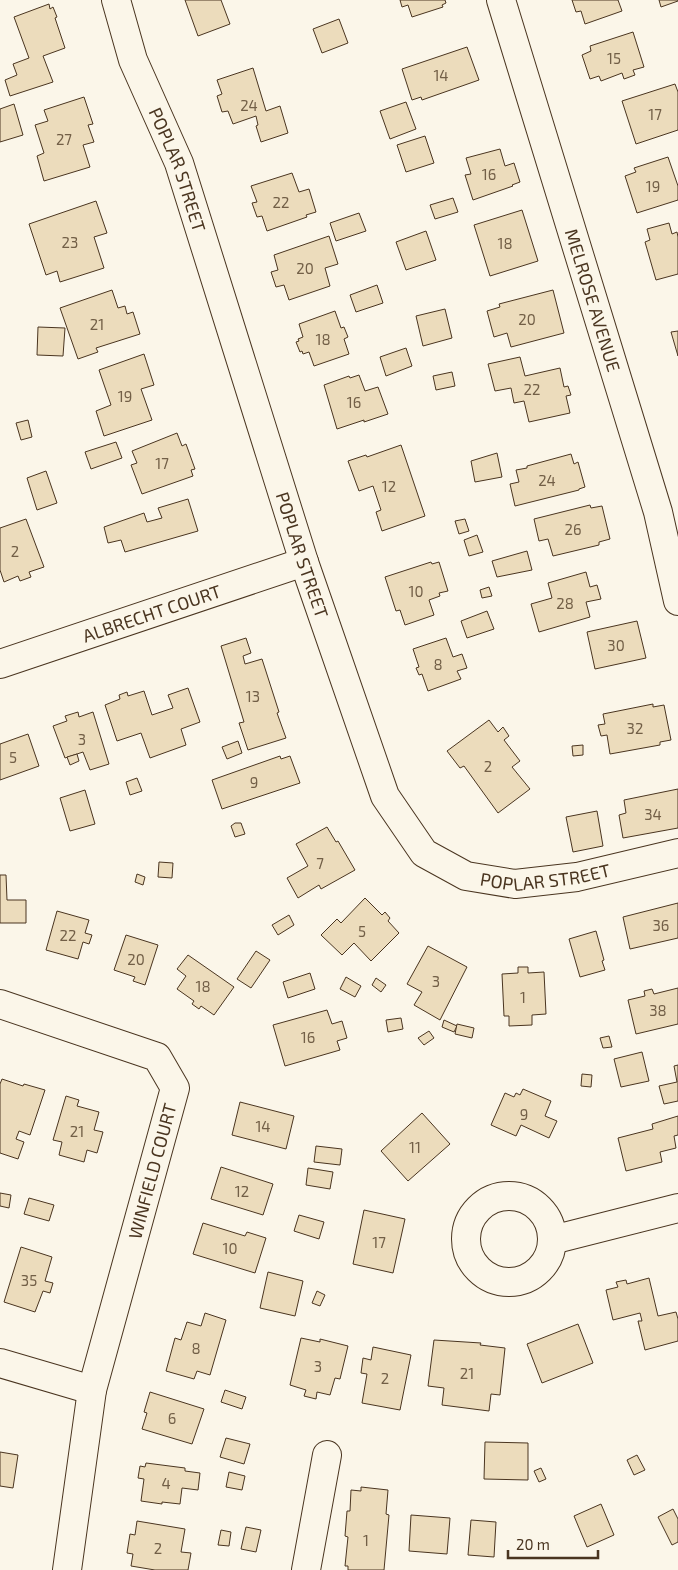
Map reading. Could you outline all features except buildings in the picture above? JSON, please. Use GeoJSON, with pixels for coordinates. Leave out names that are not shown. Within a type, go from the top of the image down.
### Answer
{"type":"FeatureCollection","features":[{"type":"Feature","properties":{"kind":"street","name":"POPLAR STREET"},"geometry":{"type":"LineString","coordinates":[[116,0],[133,60],[179,163],[304,562],[385,796],[424,853],[466,876],[515,884],[577,877],[678,854]]}},
{"type":"Feature","properties":{"kind":"street","name":"MELROSE AVENUE"},"geometry":{"type":"LineString","coordinates":[[501,0],[658,512],[678,600]]}},
{"type":"Feature","properties":{"kind":"street","name":"ALBRECHT COURT"},"geometry":{"type":"LineString","coordinates":[[0,664],[304,562]]}},
{"type":"Feature","properties":{"kind":"street","name":"WINFIELD COURT"},"geometry":{"type":"LineString","coordinates":[[0,1004],[157,1057],[175,1088],[92,1390],[67,1570]]}},
{"type":"Feature","properties":{"kind":"street"},"geometry":{"type":"LineString","coordinates":[[552,1240],[678,1208]]}},
{"type":"Feature","properties":{"kind":"street"},"geometry":{"type":"LineString","coordinates":[[0,1363],[92,1390]]}},
{"type":"Feature","properties":{"kind":"street"},"geometry":{"type":"LineString","coordinates":[[306,1570],[327,1455]]}}]}
